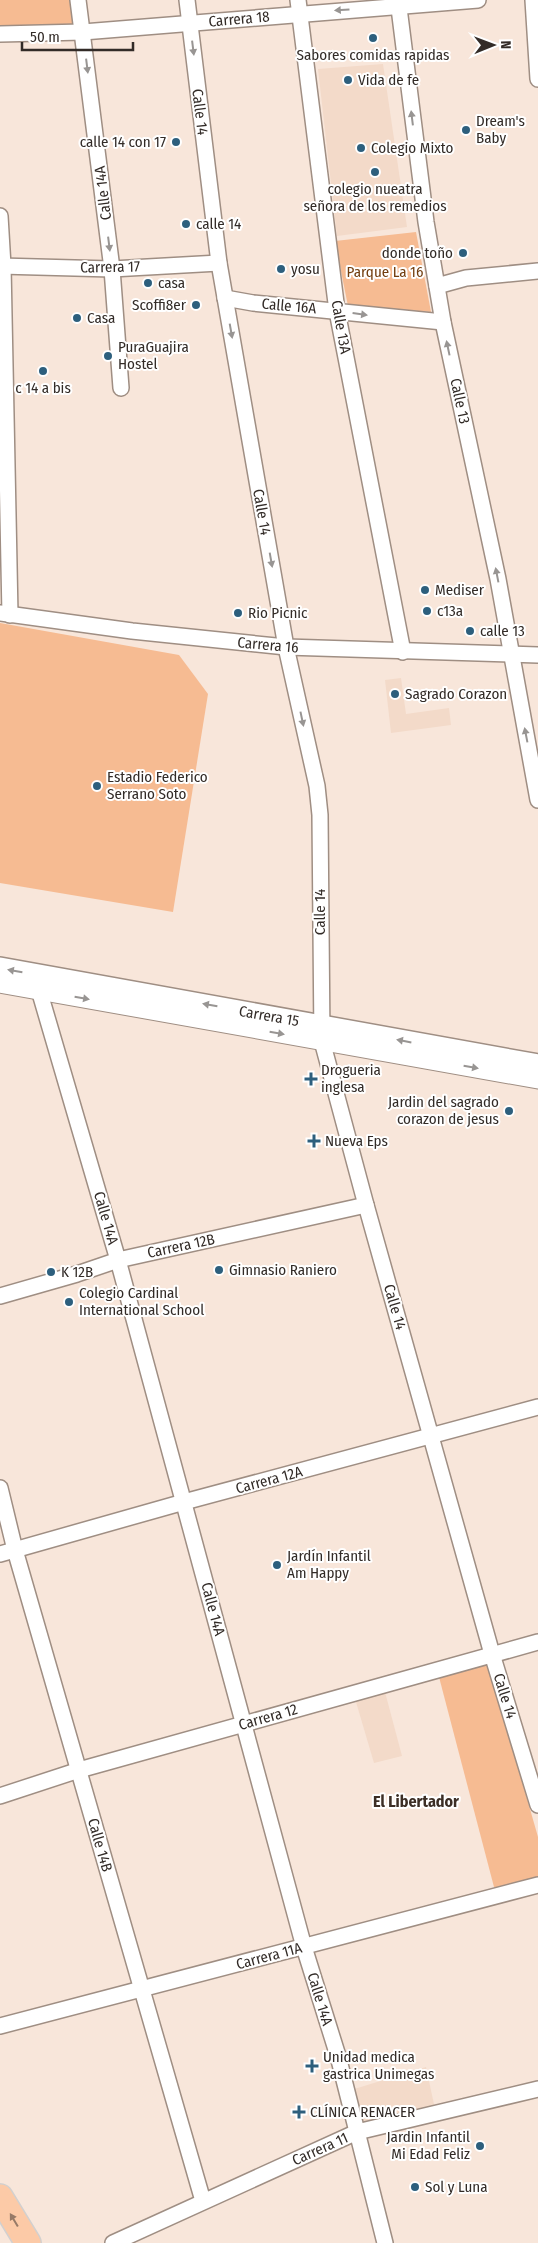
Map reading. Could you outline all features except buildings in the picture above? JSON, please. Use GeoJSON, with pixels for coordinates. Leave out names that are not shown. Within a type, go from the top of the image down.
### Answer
{"type":"FeatureCollection","features":[{"type":"Feature","properties":{"kind":"highway"},"geometry":{"type":"LineString","coordinates":[[0,2197],[28,2243]]}},
{"type":"Feature","properties":{"kind":"main road","name":"Carrera 15"},"geometry":{"type":"LineString","coordinates":[[0,968],[40,983],[321,1033],[538,1066]]}},
{"type":"Feature","properties":{"kind":"street","name":"Calle 14A"},"geometry":{"type":"LineString","coordinates":[[78,0],[112,269],[121,388]]}},
{"type":"Feature","properties":{"kind":"street","name":"Calle 14"},"geometry":{"type":"LineString","coordinates":[[187,0],[219,263],[286,647],[317,786],[320,815],[321,1033],[366,1205],[492,1654],[538,1805]]}},
{"type":"Feature","properties":{"kind":"street","name":"Carrera 18"},"geometry":{"type":"LineString","coordinates":[[0,34],[83,32],[189,23],[299,7],[478,0]]}},
{"type":"Feature","properties":{"kind":"street"},"geometry":{"type":"LineString","coordinates":[[533,0],[538,79]]}},
{"type":"Feature","properties":{"kind":"street","name":"Calle 13"},"geometry":{"type":"LineString","coordinates":[[398,3],[426,222],[443,322],[498,579],[510,654],[538,800]]}},
{"type":"Feature","properties":{"kind":"street","name":"Calle 13A"},"geometry":{"type":"LineString","coordinates":[[299,7],[337,310],[403,652]]}},
{"type":"Feature","properties":{"kind":"street"},"geometry":{"type":"LineString","coordinates":[[0,216],[5,614]]}},
{"type":"Feature","properties":{"kind":"street","name":"Carrera 17"},"geometry":{"type":"LineString","coordinates":[[2,266],[112,269],[219,263]]}},
{"type":"Feature","properties":{"kind":"street"},"geometry":{"type":"LineString","coordinates":[[437,286],[466,278],[538,271]]}},
{"type":"Feature","properties":{"kind":"street","name":"Calle 16A"},"geometry":{"type":"LineString","coordinates":[[225,298],[253,303],[443,322]]}},
{"type":"Feature","properties":{"kind":"street","name":"Carrera 16"},"geometry":{"type":"LineString","coordinates":[[5,614],[132,631],[286,647],[538,655]]}},
{"type":"Feature","properties":{"kind":"street","name":"Carrera 15"},"geometry":{"type":"LineString","coordinates":[[0,983],[40,983]]}},
{"type":"Feature","properties":{"kind":"street","name":"Calle 14A"},"geometry":{"type":"LineString","coordinates":[[40,983],[118,1260],[304,1947],[338,2056],[385,2243]]}},
{"type":"Feature","properties":{"kind":"street","name":"Carrera 15"},"geometry":{"type":"LineString","coordinates":[[321,1033],[538,1079]]}},
{"type":"Feature","properties":{"kind":"street","name":"Carrera 12B"},"geometry":{"type":"LineString","coordinates":[[0,1296],[118,1260],[366,1205]]}},
{"type":"Feature","properties":{"kind":"street","name":"Carrera 12A"},"geometry":{"type":"LineString","coordinates":[[7,1552],[184,1502],[432,1437],[538,1407]]}},
{"type":"Feature","properties":{"kind":"street","name":"Calle 14B"},"geometry":{"type":"LineString","coordinates":[[0,1488],[7,1552],[79,1770],[203,2201]]}},
{"type":"Feature","properties":{"kind":"street","name":"Carrera 12"},"geometry":{"type":"LineString","coordinates":[[0,1796],[79,1770],[538,1642]]}},
{"type":"Feature","properties":{"kind":"street","name":"Carrera 11A"},"geometry":{"type":"LineString","coordinates":[[0,2026],[538,1885]]}},
{"type":"Feature","properties":{"kind":"street","name":"Carrera 11"},"geometry":{"type":"LineString","coordinates":[[113,2243],[357,2132],[538,2089]]}},
{"type":"Feature","properties":{"kind":"shaded area","name":"Colegio Mixto"},"geometry":{"type":"Polygon","coordinates":[[[383,64],[407,227],[337,236],[318,69],[383,64]]]}},
{"type":"Feature","properties":{"kind":"shaded area","name":"Sagrado Corazon"},"geometry":{"type":"Polygon","coordinates":[[[401,678],[406,714],[449,708],[451,725],[391,733],[385,680],[401,678]]]}},
{"type":"Feature","properties":{"kind":"shaded area"},"geometry":{"type":"Polygon","coordinates":[[[385,1692],[402,1756],[374,1763],[356,1702],[385,1692]]]}},
{"type":"Feature","properties":{"kind":"shaded area"},"geometry":{"type":"Polygon","coordinates":[[[426,2067],[435,2109],[366,2128],[351,2090],[426,2067]]]}},
{"type":"Feature","properties":{"kind":"green space"},"geometry":{"type":"Polygon","coordinates":[[[0,0],[73,0],[77,25],[0,30],[0,0]]]}},
{"type":"Feature","properties":{"kind":"green space","name":"Parque La 16"},"geometry":{"type":"Polygon","coordinates":[[[416,232],[431,312],[348,306],[335,241],[416,232]]]}},
{"type":"Feature","properties":{"kind":"green space","name":"Estadio Federico Serrano Soto"},"geometry":{"type":"Polygon","coordinates":[[[0,623],[179,655],[208,694],[173,912],[0,883],[0,623]]]}},
{"type":"Feature","properties":{"kind":"green space"},"geometry":{"type":"Polygon","coordinates":[[[488,1662],[538,1837],[538,1881],[510,1888],[494,1887],[439,1677],[488,1662]]]}},
{"type":"Feature","properties":{"kind":"place","name":"Sabores comidas rapidas"},"geometry":{"type":"Point","coordinates":[373,38]}},
{"type":"Feature","properties":{"kind":"place","name":"Vida de fe"},"geometry":{"type":"Point","coordinates":[348,80]}},
{"type":"Feature","properties":{"kind":"place","name":"Dream's Baby"},"geometry":{"type":"Point","coordinates":[466,130]}},
{"type":"Feature","properties":{"kind":"place","name":"calle 14 con 17"},"geometry":{"type":"Point","coordinates":[176,142]}},
{"type":"Feature","properties":{"kind":"place","name":"Colegio Mixto"},"geometry":{"type":"Point","coordinates":[361,148]}},
{"type":"Feature","properties":{"kind":"place","name":"colegio nueatra señora de los remedios"},"geometry":{"type":"Point","coordinates":[375,172]}},
{"type":"Feature","properties":{"kind":"place","name":"calle 14"},"geometry":{"type":"Point","coordinates":[186,224]}},
{"type":"Feature","properties":{"kind":"place","name":"donde toño"},"geometry":{"type":"Point","coordinates":[463,253]}},
{"type":"Feature","properties":{"kind":"place","name":"yosu"},"geometry":{"type":"Point","coordinates":[281,269]}},
{"type":"Feature","properties":{"kind":"place","name":"casa"},"geometry":{"type":"Point","coordinates":[148,283]}},
{"type":"Feature","properties":{"kind":"place","name":"Scoffi8er"},"geometry":{"type":"Point","coordinates":[196,305]}},
{"type":"Feature","properties":{"kind":"place","name":"Casa"},"geometry":{"type":"Point","coordinates":[77,318]}},
{"type":"Feature","properties":{"kind":"place","name":"PuraGuajira Hostel"},"geometry":{"type":"Point","coordinates":[108,356]}},
{"type":"Feature","properties":{"kind":"place","name":"c 14 a bis"},"geometry":{"type":"Point","coordinates":[43,371]}},
{"type":"Feature","properties":{"kind":"place","name":"Mediser"},"geometry":{"type":"Point","coordinates":[425,590]}},
{"type":"Feature","properties":{"kind":"place","name":"c13a"},"geometry":{"type":"Point","coordinates":[427,611]}},
{"type":"Feature","properties":{"kind":"place","name":"Rio Picnic"},"geometry":{"type":"Point","coordinates":[238,613]}},
{"type":"Feature","properties":{"kind":"place","name":"calle 13"},"geometry":{"type":"Point","coordinates":[470,631]}},
{"type":"Feature","properties":{"kind":"place","name":"Sagrado Corazon"},"geometry":{"type":"Point","coordinates":[395,694]}},
{"type":"Feature","properties":{"kind":"place","name":"Estadio Federico Serrano Soto"},"geometry":{"type":"Point","coordinates":[97,786]}},
{"type":"Feature","properties":{"kind":"place","name":"Drogueria inglesa"},"geometry":{"type":"Point","coordinates":[311,1079]}},
{"type":"Feature","properties":{"kind":"place","name":"Jardin del sagrado corazon de jesus"},"geometry":{"type":"Point","coordinates":[509,1111]}},
{"type":"Feature","properties":{"kind":"place","name":"Nueva Eps"},"geometry":{"type":"Point","coordinates":[314,1141]}},
{"type":"Feature","properties":{"kind":"place","name":"Gimnasio Raniero"},"geometry":{"type":"Point","coordinates":[219,1270]}},
{"type":"Feature","properties":{"kind":"place","name":"K 12B"},"geometry":{"type":"Point","coordinates":[51,1272]}},
{"type":"Feature","properties":{"kind":"place","name":"Colegio Cardinal International School"},"geometry":{"type":"Point","coordinates":[69,1302]}},
{"type":"Feature","properties":{"kind":"place","name":"Jardín Infantil Am Happy"},"geometry":{"type":"Point","coordinates":[277,1565]}},
{"type":"Feature","properties":{"kind":"place","name":"Unidad medica gastrica Unimegas"},"geometry":{"type":"Point","coordinates":[312,2066]}},
{"type":"Feature","properties":{"kind":"place","name":"CLÍNICA RENACER"},"geometry":{"type":"Point","coordinates":[299,2112]}},
{"type":"Feature","properties":{"kind":"place","name":"Jardin Infantil Mi Edad Feliz"},"geometry":{"type":"Point","coordinates":[480,2146]}},
{"type":"Feature","properties":{"kind":"place","name":"Sol y Luna"},"geometry":{"type":"Point","coordinates":[415,2187]}},
{"type":"Feature","properties":{"kind":"district","name":"El Libertador"},"geometry":{"type":"Point","coordinates":[416,1801]}}]}
